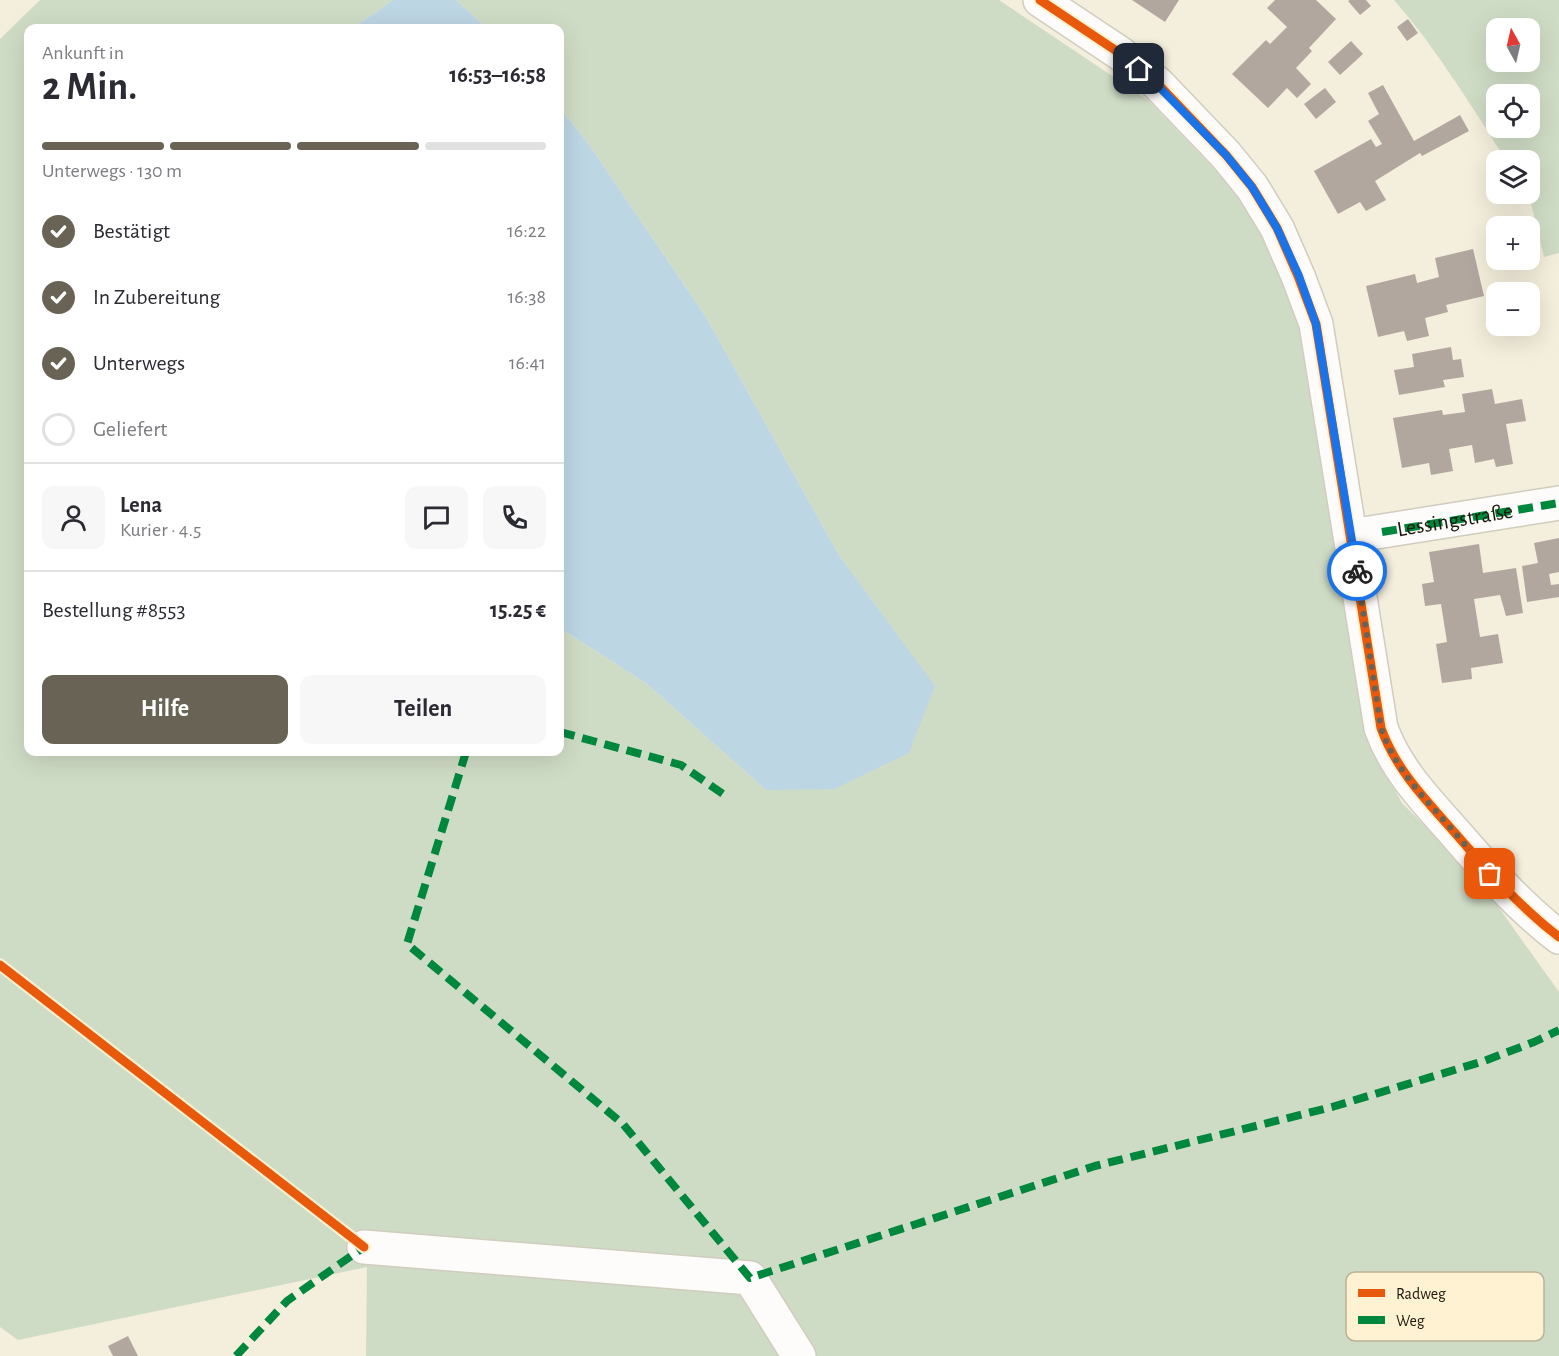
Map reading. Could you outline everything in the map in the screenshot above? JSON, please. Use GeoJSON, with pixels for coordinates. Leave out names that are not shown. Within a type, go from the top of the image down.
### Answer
{"type":"FeatureCollection","features":[{"type":"Feature","properties":{"kind":"street"},"geometry":{"type":"LineString","coordinates":[[1046,2],[1121,54],[1156,84],[1226,155],[1252,187],[1277,228],[1299,276],[1316,324],[1381,728],[1388,748],[1400,769],[1424,799],[1490,874],[1540,923],[1559,937]]}},
{"type":"Feature","properties":{"kind":"street","name":"Lessingstraße"},"geometry":{"type":"LineString","coordinates":[[1351,536],[1559,503]]}},
{"type":"Feature","properties":{"kind":"street"},"geometry":{"type":"LineString","coordinates":[[364,1247],[750,1278],[799,1356]]}},
{"type":"Feature","properties":{"kind":"green space"},"geometry":{"type":"Polygon","coordinates":[[[40,0],[393,0],[359,24],[24,24],[24,756],[564,756],[564,631],[647,684],[766,790],[934,686],[839,555],[706,317],[588,143],[564,113],[564,24],[483,24],[456,0],[999,0],[1148,100],[1249,205],[1293,300],[1309,373],[1369,742],[1402,803],[1479,880],[1559,992],[1559,1356],[366,1356],[367,1267],[18,1340],[0,1327],[0,39],[40,0]]]}},
{"type":"Feature","properties":{"kind":"green space"},"geometry":{"type":"Polygon","coordinates":[[[1394,0],[1559,0],[1559,253],[1544,257],[1540,240],[1540,216],[1534,216],[1531,204],[1540,204],[1540,150],[1500,150],[1492,138],[1540,138],[1540,84],[1486,84],[1486,129],[1425,38],[1394,0]]]}},
{"type":"Feature","properties":{"kind":"water"},"geometry":{"type":"Polygon","coordinates":[[[393,0],[456,0],[483,24],[359,24],[393,0]]]}},
{"type":"Feature","properties":{"kind":"water"},"geometry":{"type":"Polygon","coordinates":[[[564,113],[588,143],[706,317],[839,555],[935,686],[909,753],[834,789],[766,790],[647,684],[564,631],[564,113]]]}},
{"type":"Feature","properties":{"kind":"building"},"geometry":{"type":"Polygon","coordinates":[[[1132,0],[1179,0],[1165,22],[1132,0]]]}},
{"type":"Feature","properties":{"kind":"building"},"geometry":{"type":"Polygon","coordinates":[[[1275,0],[1316,0],[1336,19],[1309,48],[1312,51],[1296,68],[1311,84],[1297,98],[1287,88],[1268,108],[1232,74],[1266,40],[1270,44],[1287,27],[1267,8],[1275,0]]]}},
{"type":"Feature","properties":{"kind":"building"},"geometry":{"type":"Polygon","coordinates":[[[1366,0],[1371,6],[1360,15],[1348,1],[1366,0]]]}},
{"type":"Feature","properties":{"kind":"building"},"geometry":{"type":"Polygon","coordinates":[[[1408,19],[1418,33],[1407,41],[1397,27],[1408,19]]]}},
{"type":"Feature","properties":{"kind":"building"},"geometry":{"type":"Polygon","coordinates":[[[1351,41],[1363,54],[1340,75],[1328,62],[1351,41]]]}},
{"type":"Feature","properties":{"kind":"building"},"geometry":{"type":"Polygon","coordinates":[[[1383,85],[1414,141],[1460,115],[1469,131],[1422,156],[1420,153],[1375,181],[1386,200],[1366,211],[1360,202],[1338,214],[1314,171],[1371,139],[1376,147],[1382,144],[1368,121],[1379,114],[1368,93],[1383,85]]]}},
{"type":"Feature","properties":{"kind":"building"},"geometry":{"type":"Polygon","coordinates":[[[1325,88],[1336,102],[1316,119],[1304,104],[1325,88]]]}},
{"type":"Feature","properties":{"kind":"building"},"geometry":{"type":"Polygon","coordinates":[[[1473,249],[1484,296],[1446,305],[1448,312],[1425,318],[1429,336],[1407,341],[1404,331],[1378,337],[1366,286],[1415,274],[1417,283],[1439,277],[1435,258],[1473,249]]]}},
{"type":"Feature","properties":{"kind":"building"},"geometry":{"type":"Polygon","coordinates":[[[1451,347],[1453,360],[1461,359],[1464,377],[1443,380],[1445,387],[1399,395],[1394,370],[1414,367],[1412,354],[1451,347]]]}},
{"type":"Feature","properties":{"kind":"building"},"geometry":{"type":"Polygon","coordinates":[[[1492,389],[1495,404],[1522,399],[1526,421],[1506,424],[1513,464],[1496,467],[1494,459],[1475,463],[1472,445],[1449,449],[1453,471],[1431,475],[1429,463],[1402,468],[1393,418],[1442,410],[1443,415],[1465,412],[1462,394],[1492,389]]]}},
{"type":"Feature","properties":{"kind":"building"},"geometry":{"type":"Polygon","coordinates":[[[1559,538],[1559,572],[1549,574],[1551,585],[1559,584],[1559,597],[1527,602],[1522,566],[1538,563],[1534,543],[1559,538]]]}},
{"type":"Feature","properties":{"kind":"building"},"geometry":{"type":"Polygon","coordinates":[[[1479,544],[1483,573],[1516,568],[1523,613],[1506,616],[1500,595],[1474,599],[1480,637],[1498,634],[1503,663],[1471,668],[1472,679],[1442,683],[1436,644],[1447,642],[1441,604],[1425,606],[1422,584],[1434,582],[1429,552],[1479,544]]]}},
{"type":"Feature","properties":{"kind":"building"},"geometry":{"type":"Polygon","coordinates":[[[128,1336],[138,1356],[113,1356],[108,1346],[128,1336]]]}},
{"type":"Feature","properties":{"kind":"marked path"},"geometry":{"type":"LineString","coordinates":[[1382,532],[1559,503]]}},
{"type":"Feature","properties":{"kind":"marked path"},"geometry":{"type":"LineString","coordinates":[[564,733],[681,765],[726,796]]}},
{"type":"Feature","properties":{"kind":"marked path"},"geometry":{"type":"LineString","coordinates":[[465,756],[407,944],[623,1124],[750,1278],[1095,1166],[1332,1107],[1484,1061],[1559,1030]]}},
{"type":"Feature","properties":{"kind":"marked path"},"geometry":{"type":"LineString","coordinates":[[236,1356],[287,1301],[364,1247],[361,1244]]}},
{"type":"Feature","properties":{"kind":"cycle path"},"geometry":{"type":"LineString","coordinates":[[1040,0],[1121,54],[1157,83],[1226,155],[1252,187],[1277,228],[1316,324],[1381,728],[1403,771],[1423,796],[1504,888],[1559,937]]}},
{"type":"Feature","properties":{"kind":"cycle path"},"geometry":{"type":"LineString","coordinates":[[0,965],[364,1247]]}},
{"type":"Feature","properties":{"kind":"way so far"},"geometry":{"type":"LineString","coordinates":[[1357,571],[1381,728],[1388,748],[1400,769],[1424,799],[1490,874]]}},
{"type":"Feature","properties":{"kind":"route"},"geometry":{"type":"LineString","coordinates":[[1139,69],[1226,155],[1252,187],[1277,228],[1299,276],[1316,324],[1357,571]]}}]}
